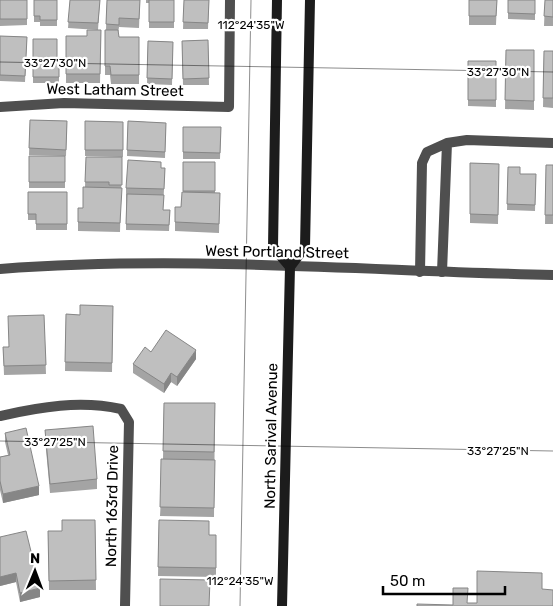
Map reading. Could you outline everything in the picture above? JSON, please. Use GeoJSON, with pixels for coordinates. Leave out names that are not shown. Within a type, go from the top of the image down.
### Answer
{"type":"FeatureCollection","features":[{"type":"Feature","properties":{"kind":"main road"},"geometry":{"type":"LineString","coordinates":[[277,0],[273,247],[290,267],[305,247],[310,0]]}},
{"type":"Feature","properties":{"kind":"main road","name":"North Sarival Avenue"},"geometry":{"type":"LineString","coordinates":[[282,606],[290,267]]}},
{"type":"Feature","properties":{"kind":"street","name":"West Latham Street"},"geometry":{"type":"LineString","coordinates":[[0,107],[64,102],[229,107],[230,0]]}},
{"type":"Feature","properties":{"kind":"street"},"geometry":{"type":"LineString","coordinates":[[420,272],[422,163],[427,152],[447,143],[467,140],[553,143]]}},
{"type":"Feature","properties":{"kind":"street"},"geometry":{"type":"LineString","coordinates":[[442,272],[447,143]]}},
{"type":"Feature","properties":{"kind":"street","name":"West Portland Street"},"geometry":{"type":"LineString","coordinates":[[0,269],[65,264],[290,267],[553,275]]}},
{"type":"Feature","properties":{"kind":"street","name":"North 163rd Drive"},"geometry":{"type":"LineString","coordinates":[[0,416],[49,405],[104,405],[121,409],[129,422],[125,606]]}},
{"type":"Feature","properties":{"kind":"building"},"geometry":{"type":"Polygon","coordinates":[[[0,0],[27,0],[27,19],[0,19],[0,0]]]}},
{"type":"Feature","properties":{"kind":"building"},"geometry":{"type":"Polygon","coordinates":[[[34,0],[57,0],[57,20],[40,20],[40,16],[34,16],[34,0]]]}},
{"type":"Feature","properties":{"kind":"building"},"geometry":{"type":"Polygon","coordinates":[[[70,0],[100,0],[98,23],[68,22],[70,0]]]}},
{"type":"Feature","properties":{"kind":"building"},"geometry":{"type":"Polygon","coordinates":[[[107,0],[140,0],[139,19],[119,18],[119,25],[106,24],[107,0]]]}},
{"type":"Feature","properties":{"kind":"building"},"geometry":{"type":"Polygon","coordinates":[[[149,0],[174,0],[174,22],[149,22],[149,0]]]}},
{"type":"Feature","properties":{"kind":"building"},"geometry":{"type":"Polygon","coordinates":[[[184,0],[209,0],[208,23],[183,22],[184,0]]]}},
{"type":"Feature","properties":{"kind":"building"},"geometry":{"type":"Polygon","coordinates":[[[469,0],[497,0],[496,16],[469,16],[469,0]]]}},
{"type":"Feature","properties":{"kind":"building"},"geometry":{"type":"Polygon","coordinates":[[[508,0],[535,0],[535,14],[508,13],[508,0]]]}},
{"type":"Feature","properties":{"kind":"building"},"geometry":{"type":"Polygon","coordinates":[[[545,0],[553,0],[553,17],[544,16],[545,0]]]}},
{"type":"Feature","properties":{"kind":"building"},"geometry":{"type":"Polygon","coordinates":[[[87,30],[101,30],[100,74],[66,74],[66,36],[87,36],[87,30]]]}},
{"type":"Feature","properties":{"kind":"building"},"geometry":{"type":"Polygon","coordinates":[[[105,30],[118,30],[119,37],[139,37],[139,75],[111,75],[110,66],[105,66],[105,30]]]}},
{"type":"Feature","properties":{"kind":"building"},"geometry":{"type":"Polygon","coordinates":[[[0,36],[27,37],[25,76],[0,75],[0,36]]]}},
{"type":"Feature","properties":{"kind":"building"},"geometry":{"type":"Polygon","coordinates":[[[33,39],[57,39],[59,77],[33,77],[33,39]]]}},
{"type":"Feature","properties":{"kind":"building"},"geometry":{"type":"Polygon","coordinates":[[[208,40],[209,78],[183,79],[182,41],[208,40]]]}},
{"type":"Feature","properties":{"kind":"building"},"geometry":{"type":"Polygon","coordinates":[[[148,41],[173,42],[172,79],[147,78],[148,41]]]}},
{"type":"Feature","properties":{"kind":"building"},"geometry":{"type":"Polygon","coordinates":[[[506,50],[534,50],[534,101],[505,100],[506,50]]]}},
{"type":"Feature","properties":{"kind":"building"},"geometry":{"type":"Polygon","coordinates":[[[544,51],[553,51],[553,98],[543,98],[544,51]]]}},
{"type":"Feature","properties":{"kind":"building"},"geometry":{"type":"Polygon","coordinates":[[[468,61],[496,61],[496,100],[468,100],[468,61]]]}},
{"type":"Feature","properties":{"kind":"building"},"geometry":{"type":"Polygon","coordinates":[[[30,120],[67,121],[66,150],[29,148],[30,120]]]}},
{"type":"Feature","properties":{"kind":"building"},"geometry":{"type":"Polygon","coordinates":[[[85,121],[123,122],[123,150],[85,150],[85,121]]]}},
{"type":"Feature","properties":{"kind":"building"},"geometry":{"type":"Polygon","coordinates":[[[128,121],[166,123],[165,152],[127,150],[128,121]]]}},
{"type":"Feature","properties":{"kind":"building"},"geometry":{"type":"Polygon","coordinates":[[[183,127],[221,127],[220,153],[183,152],[183,127]]]}},
{"type":"Feature","properties":{"kind":"building"},"geometry":{"type":"Polygon","coordinates":[[[29,156],[65,156],[65,182],[29,182],[29,156]]]}},
{"type":"Feature","properties":{"kind":"building"},"geometry":{"type":"Polygon","coordinates":[[[86,157],[122,157],[122,185],[109,185],[109,182],[85,182],[86,157]]]}},
{"type":"Feature","properties":{"kind":"building"},"geometry":{"type":"Polygon","coordinates":[[[128,160],[161,162],[161,168],[165,168],[164,189],[126,188],[128,160]]]}},
{"type":"Feature","properties":{"kind":"building"},"geometry":{"type":"Polygon","coordinates":[[[183,162],[215,162],[215,191],[183,191],[183,162]]]}},
{"type":"Feature","properties":{"kind":"building"},"geometry":{"type":"Polygon","coordinates":[[[470,163],[499,164],[498,215],[470,214],[470,163]]]}},
{"type":"Feature","properties":{"kind":"building"},"geometry":{"type":"Polygon","coordinates":[[[546,165],[553,165],[553,215],[545,215],[546,165]]]}},
{"type":"Feature","properties":{"kind":"building"},"geometry":{"type":"Polygon","coordinates":[[[508,167],[520,167],[520,174],[536,174],[535,205],[507,204],[508,167]]]}},
{"type":"Feature","properties":{"kind":"building"},"geometry":{"type":"Polygon","coordinates":[[[83,187],[122,188],[120,223],[78,222],[78,208],[83,208],[83,187]]]}},
{"type":"Feature","properties":{"kind":"building"},"geometry":{"type":"Polygon","coordinates":[[[28,192],[67,192],[67,224],[36,224],[36,214],[28,214],[28,192]]]}},
{"type":"Feature","properties":{"kind":"building"},"geometry":{"type":"Polygon","coordinates":[[[182,192],[220,193],[219,224],[175,222],[175,207],[181,207],[182,192]]]}},
{"type":"Feature","properties":{"kind":"building"},"geometry":{"type":"Polygon","coordinates":[[[127,194],[164,195],[163,210],[170,210],[169,225],[126,224],[127,194]]]}},
{"type":"Feature","properties":{"kind":"building"},"geometry":{"type":"Polygon","coordinates":[[[80,305],[113,306],[112,363],[65,362],[66,314],[80,315],[80,305]]]}},
{"type":"Feature","properties":{"kind":"building"},"geometry":{"type":"Polygon","coordinates":[[[44,315],[46,365],[4,366],[3,347],[9,347],[8,316],[44,315]]]}},
{"type":"Feature","properties":{"kind":"building"},"geometry":{"type":"Polygon","coordinates":[[[166,330],[196,350],[177,377],[171,373],[164,384],[133,364],[145,347],[151,352],[166,330]]]}},
{"type":"Feature","properties":{"kind":"building"},"geometry":{"type":"Polygon","coordinates":[[[164,403],[215,403],[214,452],[163,451],[164,403]]]}},
{"type":"Feature","properties":{"kind":"building"},"geometry":{"type":"Polygon","coordinates":[[[93,426],[97,479],[50,484],[45,430],[93,426]]]}},
{"type":"Feature","properties":{"kind":"building"},"geometry":{"type":"Polygon","coordinates":[[[26,428],[39,486],[3,494],[0,481],[0,457],[10,455],[5,433],[26,428]]]}},
{"type":"Feature","properties":{"kind":"building"},"geometry":{"type":"Polygon","coordinates":[[[161,459],[215,460],[214,508],[160,507],[161,459]]]}},
{"type":"Feature","properties":{"kind":"building"},"geometry":{"type":"Polygon","coordinates":[[[62,520],[95,520],[96,580],[49,581],[48,531],[62,531],[62,520]]]}},
{"type":"Feature","properties":{"kind":"building"},"geometry":{"type":"Polygon","coordinates":[[[159,520],[209,521],[209,535],[216,535],[216,568],[158,567],[159,520]]]}},
{"type":"Feature","properties":{"kind":"building"},"geometry":{"type":"Polygon","coordinates":[[[26,531],[40,588],[20,593],[16,573],[0,577],[0,537],[26,531]]]}},
{"type":"Feature","properties":{"kind":"building"},"geometry":{"type":"Polygon","coordinates":[[[477,571],[542,573],[542,589],[553,590],[553,606],[417,606],[417,604],[453,605],[453,588],[468,588],[467,603],[477,603],[477,571]]]}},
{"type":"Feature","properties":{"kind":"building"},"geometry":{"type":"Polygon","coordinates":[[[160,579],[210,580],[209,606],[160,606],[160,579]]]}}]}
